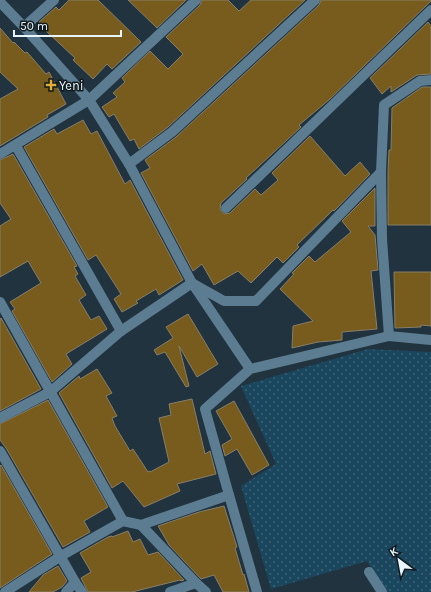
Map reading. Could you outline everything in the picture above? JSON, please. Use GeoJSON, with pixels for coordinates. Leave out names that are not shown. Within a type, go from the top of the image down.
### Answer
{"type":"FeatureCollection","features":[{"type":"Feature","properties":{"kind":"street"},"geometry":{"type":"LineString","coordinates":[[24,27],[54,0]]}},
{"type":"Feature","properties":{"kind":"street"},"geometry":{"type":"LineString","coordinates":[[0,154],[16,146],[88,100],[196,0]]}},
{"type":"Feature","properties":{"kind":"street"},"geometry":{"type":"LineString","coordinates":[[129,164],[172,132],[315,0]]}},
{"type":"Feature","properties":{"kind":"street"},"geometry":{"type":"LineString","coordinates":[[0,2],[88,100],[129,164],[192,283],[250,369]]}},
{"type":"Feature","properties":{"kind":"street"},"geometry":{"type":"LineString","coordinates":[[226,208],[431,10]]}},
{"type":"Feature","properties":{"kind":"street"},"geometry":{"type":"LineString","coordinates":[[389,336],[382,239],[381,172],[384,105],[420,81],[431,80]]}},
{"type":"Feature","properties":{"kind":"street"},"geometry":{"type":"LineString","coordinates":[[16,146],[121,331]]}},
{"type":"Feature","properties":{"kind":"street"},"geometry":{"type":"LineString","coordinates":[[192,283],[224,301],[256,301],[381,172]]}},
{"type":"Feature","properties":{"kind":"street"},"geometry":{"type":"LineString","coordinates":[[0,418],[50,392],[121,331],[192,283]]}},
{"type":"Feature","properties":{"kind":"street"},"geometry":{"type":"LineString","coordinates":[[0,302],[123,521]]}},
{"type":"Feature","properties":{"kind":"street"},"geometry":{"type":"LineString","coordinates":[[257,592],[205,409],[250,369],[389,336],[431,340]]}},
{"type":"Feature","properties":{"kind":"street"},"geometry":{"type":"LineString","coordinates":[[0,451],[82,592]]}},
{"type":"Feature","properties":{"kind":"street"},"geometry":{"type":"LineString","coordinates":[[5,592],[61,556],[123,521],[141,525],[230,495]]}},
{"type":"Feature","properties":{"kind":"street"},"geometry":{"type":"LineString","coordinates":[[141,525],[206,592]]}},
{"type":"Feature","properties":{"kind":"street"},"geometry":{"type":"LineString","coordinates":[[369,572],[382,592]]}},
{"type":"Feature","properties":{"kind":"street"},"geometry":{"type":"LineString","coordinates":[[66,592],[75,582]]}},
{"type":"Feature","properties":{"kind":"street"},"geometry":{"type":"LineString","coordinates":[[170,592],[196,583]]}},
{"type":"Feature","properties":{"kind":"shaded area"},"geometry":{"type":"Polygon","coordinates":[[[368,349],[431,352],[431,592],[387,592],[367,561],[271,589],[241,486],[276,464],[241,386],[368,349]]]}},
{"type":"Feature","properties":{"kind":"building"},"geometry":{"type":"Polygon","coordinates":[[[69,0],[98,0],[141,42],[112,69],[107,64],[93,79],[73,60],[75,58],[45,30],[46,29],[39,22],[56,7],[59,10],[69,0]]]}},
{"type":"Feature","properties":{"kind":"building"},"geometry":{"type":"Polygon","coordinates":[[[128,0],[186,0],[157,28],[128,0]]]}},
{"type":"Feature","properties":{"kind":"building"},"geometry":{"type":"Polygon","coordinates":[[[202,0],[228,0],[239,11],[251,0],[305,0],[168,127],[139,149],[134,139],[130,141],[114,114],[109,117],[102,107],[117,97],[113,93],[125,82],[122,78],[150,51],[168,69],[183,54],[166,37],[200,5],[202,0]]]}},
{"type":"Feature","properties":{"kind":"building"},"geometry":{"type":"Polygon","coordinates":[[[321,0],[431,1],[330,99],[299,125],[301,127],[221,203],[220,209],[224,214],[230,213],[255,189],[261,195],[278,180],[272,173],[310,136],[345,176],[360,162],[370,174],[334,211],[333,210],[297,245],[299,247],[283,263],[277,257],[251,283],[238,271],[214,285],[202,264],[193,271],[141,173],[150,168],[145,160],[176,137],[319,5],[321,0]]]}},
{"type":"Feature","properties":{"kind":"building"},"geometry":{"type":"Polygon","coordinates":[[[428,22],[431,26],[431,74],[417,75],[391,92],[391,86],[382,94],[370,78],[428,22]]]}},
{"type":"Feature","properties":{"kind":"building"},"geometry":{"type":"Polygon","coordinates":[[[0,28],[13,43],[14,42],[25,53],[27,52],[46,74],[49,72],[66,104],[47,115],[48,117],[0,146],[0,99],[18,89],[0,72],[0,28]]]}},
{"type":"Feature","properties":{"kind":"building"},"geometry":{"type":"Polygon","coordinates":[[[422,87],[431,87],[431,225],[388,225],[388,172],[389,150],[391,150],[392,108],[422,87]]]}},
{"type":"Feature","properties":{"kind":"building"},"geometry":{"type":"Polygon","coordinates":[[[83,120],[91,134],[97,131],[125,184],[130,180],[183,280],[159,295],[156,289],[136,301],[138,303],[122,312],[114,299],[121,294],[96,255],[88,260],[24,147],[54,129],[57,134],[83,120]]]}},
{"type":"Feature","properties":{"kind":"building"},"geometry":{"type":"Polygon","coordinates":[[[13,154],[77,266],[74,267],[78,274],[75,276],[86,295],[79,300],[91,320],[99,316],[107,329],[66,354],[72,364],[52,382],[12,311],[15,309],[10,302],[41,283],[28,261],[0,277],[0,226],[11,219],[0,203],[0,160],[13,154]]]}},
{"type":"Feature","properties":{"kind":"building"},"geometry":{"type":"Polygon","coordinates":[[[375,188],[375,226],[368,226],[375,235],[378,270],[371,271],[377,329],[342,332],[342,340],[318,342],[292,348],[293,326],[313,321],[280,289],[294,274],[292,273],[309,256],[315,262],[351,232],[342,221],[375,188]]]}},
{"type":"Feature","properties":{"kind":"building"},"geometry":{"type":"Polygon","coordinates":[[[394,272],[431,272],[431,326],[421,325],[421,327],[395,328],[394,272]]]}},
{"type":"Feature","properties":{"kind":"building"},"geometry":{"type":"Polygon","coordinates":[[[188,314],[218,364],[197,377],[179,346],[189,386],[186,387],[165,352],[157,355],[154,350],[173,338],[166,327],[188,314]]]}},
{"type":"Feature","properties":{"kind":"building"},"geometry":{"type":"Polygon","coordinates":[[[1,318],[41,389],[0,411],[0,319],[1,318]]]}},
{"type":"Feature","properties":{"kind":"building"},"geometry":{"type":"Polygon","coordinates":[[[97,369],[112,393],[106,396],[117,416],[112,418],[115,426],[130,451],[133,449],[148,472],[169,462],[159,418],[171,415],[169,404],[192,399],[205,454],[210,451],[216,474],[177,484],[180,491],[144,507],[123,481],[112,488],[59,393],[79,376],[80,379],[97,369]]]}},
{"type":"Feature","properties":{"kind":"building"},"geometry":{"type":"Polygon","coordinates":[[[48,400],[108,507],[84,521],[90,532],[63,547],[0,440],[0,424],[48,400]]]}},
{"type":"Feature","properties":{"kind":"building"},"geometry":{"type":"Polygon","coordinates":[[[234,401],[269,465],[252,475],[237,449],[225,456],[222,445],[232,439],[216,411],[234,401]]]}},
{"type":"Feature","properties":{"kind":"building"},"geometry":{"type":"Polygon","coordinates":[[[1,465],[52,554],[0,588],[0,466],[1,465]]]}},
{"type":"Feature","properties":{"kind":"building"},"geometry":{"type":"Polygon","coordinates":[[[224,506],[249,592],[223,592],[214,575],[201,579],[169,545],[158,526],[199,512],[224,506]]]}},
{"type":"Feature","properties":{"kind":"building"},"geometry":{"type":"Polygon","coordinates":[[[128,531],[133,542],[140,539],[148,555],[158,552],[184,580],[132,592],[88,592],[81,578],[91,572],[80,553],[108,537],[128,531]]]}},
{"type":"Feature","properties":{"kind":"building"},"geometry":{"type":"Polygon","coordinates":[[[58,566],[67,581],[62,587],[53,592],[29,592],[43,575],[58,566]]]}},
{"type":"Feature","properties":{"kind":"place","name":"Yeni"},"geometry":{"type":"Point","coordinates":[51,85]}}]}
